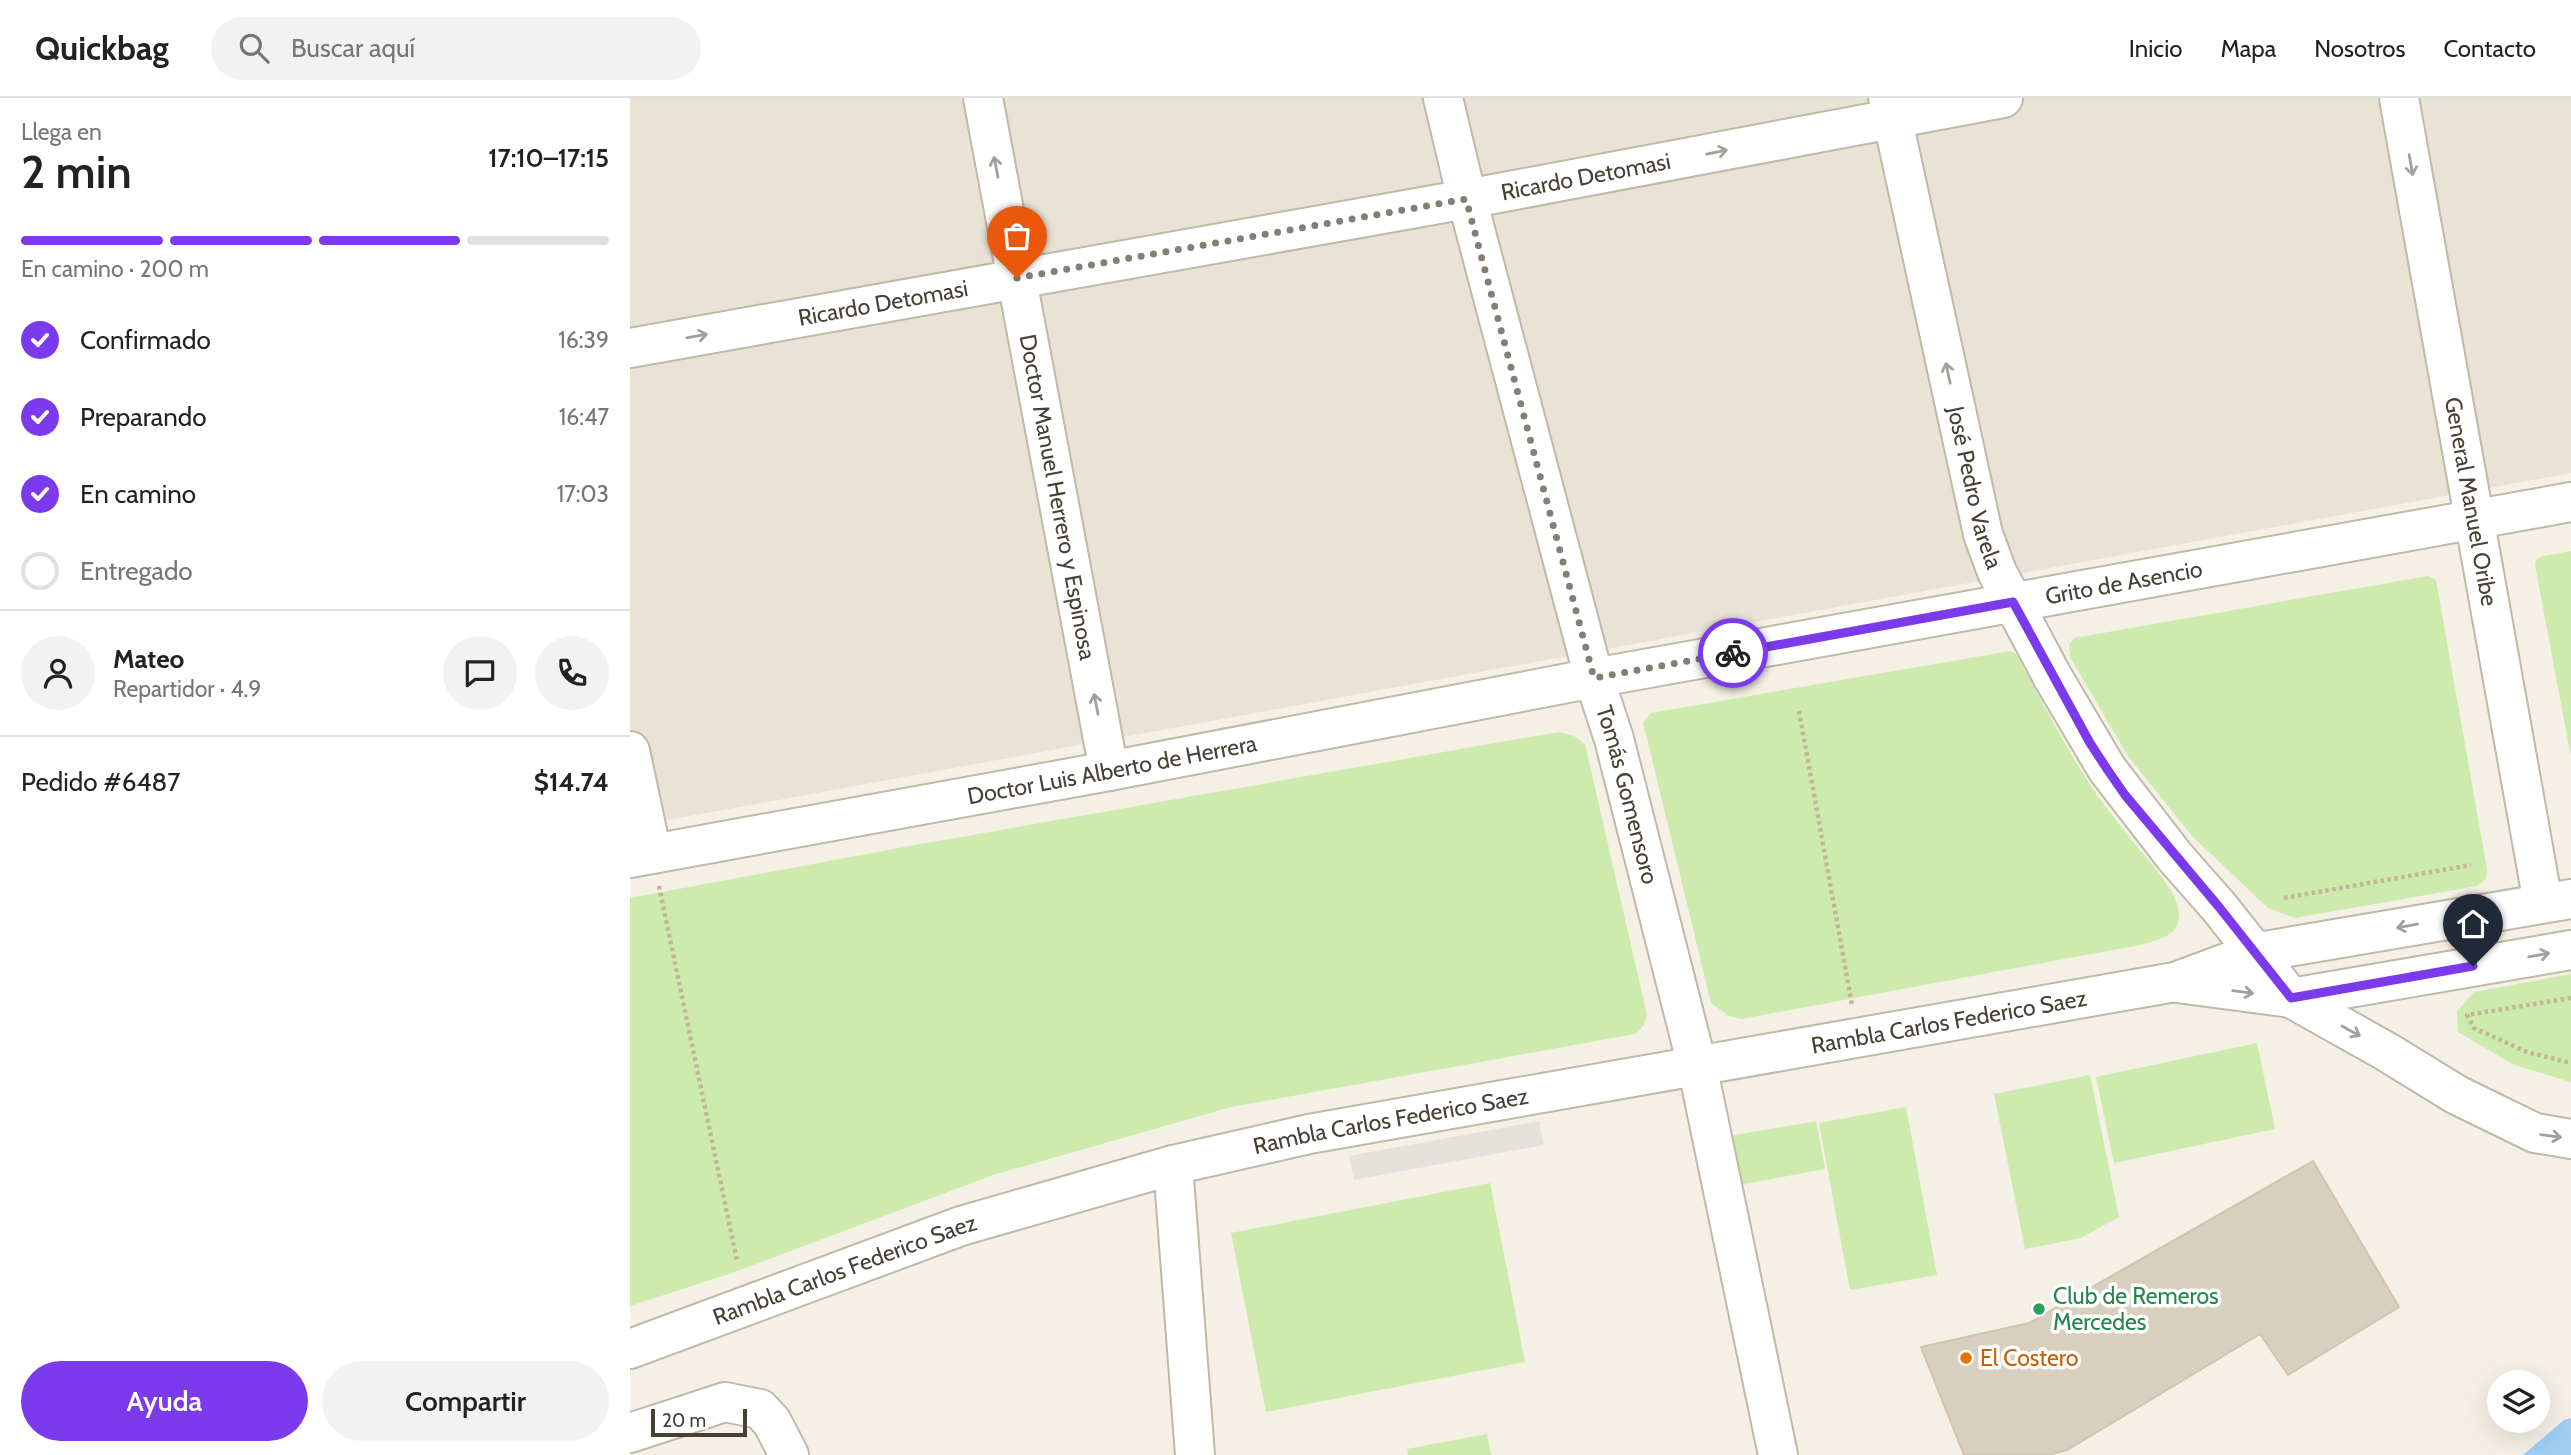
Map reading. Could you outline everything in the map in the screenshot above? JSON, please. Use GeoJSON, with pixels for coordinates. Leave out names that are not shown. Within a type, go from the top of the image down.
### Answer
{"type":"FeatureCollection","features":[{"type":"Feature","properties":{"kind":"street","name":"Doctor Manuel Herrero y Espinosa"},"geometry":{"type":"LineString","coordinates":[[983,98],[1109,771]]}},
{"type":"Feature","properties":{"kind":"street","name":"Tomás Gomensoro"},"geometry":{"type":"LineString","coordinates":[[1443,98],[1466,199],[1594,678],[1614,739],[1697,1065],[1778,1455]]}},
{"type":"Feature","properties":{"kind":"street","name":"Ricardo Detomasi"},"geometry":{"type":"LineString","coordinates":[[630,348],[1466,199],[1891,109],[2003,98]]}},
{"type":"Feature","properties":{"kind":"street","name":"General Manuel Oribe"},"geometry":{"type":"LineString","coordinates":[[2399,98],[2475,519],[2557,901]]}},
{"type":"Feature","properties":{"kind":"street","name":"José Pedro Varela"},"geometry":{"type":"LineString","coordinates":[[1891,109],[1983,534],[1997,572],[2083,732],[2107,769],[2175,857],[2219,907],[2291,998]]}},
{"type":"Feature","properties":{"kind":"street","name":"Grito de Asencio"},"geometry":{"type":"LineString","coordinates":[[1594,678],[2571,502]]}},
{"type":"Feature","properties":{"kind":"street","name":"Doctor Luis Alberto de Herrera"},"geometry":{"type":"LineString","coordinates":[[641,856],[1109,771],[1594,678]]}},
{"type":"Feature","properties":{"kind":"street"},"geometry":{"type":"LineString","coordinates":[[630,751],[641,856]]}},
{"type":"Feature","properties":{"kind":"street","name":"Rambla Carlos Federico Saez"},"geometry":{"type":"LineString","coordinates":[[630,1349],[961,1226],[1172,1164],[1308,1134],[2175,982],[2253,953],[2557,901]]}},
{"type":"Feature","properties":{"kind":"street","name":"Rambla Carlos Federico Saez"},"geometry":{"type":"LineString","coordinates":[[2175,982],[2291,998],[2571,950]]}},
{"type":"Feature","properties":{"kind":"street"},"geometry":{"type":"LineString","coordinates":[[2291,998],[2457,1096],[2535,1133],[2571,1139]]}},
{"type":"Feature","properties":{"kind":"street"},"geometry":{"type":"LineString","coordinates":[[1172,1164],[1195,1455]]}},
{"type":"Feature","properties":{"kind":"street"},"geometry":{"type":"LineString","coordinates":[[630,1433],[725,1402],[760,1409],[772,1422],[789,1455]]}},
{"type":"Feature","properties":{"kind":"path"},"geometry":{"type":"LineString","coordinates":[[1799,711],[1858,1037]]}},
{"type":"Feature","properties":{"kind":"path"},"geometry":{"type":"LineString","coordinates":[[641,856],[737,1261]]}},
{"type":"Feature","properties":{"kind":"path"},"geometry":{"type":"LineString","coordinates":[[2284,898],[2471,865]]}},
{"type":"Feature","properties":{"kind":"path"},"geometry":{"type":"LineString","coordinates":[[2571,998],[2467,1015],[2474,1028],[2527,1052],[2571,1063]]}},
{"type":"Feature","properties":{"kind":"shaded area"},"geometry":{"type":"Polygon","coordinates":[[[630,98],[2571,98],[2571,473],[630,827],[630,98]]]}},
{"type":"Feature","properties":{"kind":"shaded area"},"geometry":{"type":"Polygon","coordinates":[[[1539,1121],[1544,1145],[1354,1180],[1349,1156],[1539,1121]]]}},
{"type":"Feature","properties":{"kind":"green space"},"geometry":{"type":"Polygon","coordinates":[[[2571,551],[2571,757],[2535,565],[2536,560],[2543,556],[2571,551]]]}},
{"type":"Feature","properties":{"kind":"green space"},"geometry":{"type":"Polygon","coordinates":[[[2428,576],[2436,580],[2487,869],[2486,879],[2477,886],[2295,918],[2268,908],[2192,836],[2128,756],[2070,657],[2069,645],[2074,638],[2428,576]]]}},
{"type":"Feature","properties":{"kind":"green space"},"geometry":{"type":"Polygon","coordinates":[[[2010,651],[2016,654],[2058,732],[2093,788],[2168,887],[2178,909],[2176,928],[2168,935],[2145,944],[1741,1019],[1729,1016],[1711,1003],[1643,722],[1651,713],[2010,651]]]}},
{"type":"Feature","properties":{"kind":"green space"},"geometry":{"type":"Polygon","coordinates":[[[1558,732],[1574,736],[1585,744],[1647,1015],[1644,1025],[1635,1034],[1231,1107],[993,1175],[729,1274],[630,1306],[630,898],[1558,732]]]}},
{"type":"Feature","properties":{"kind":"green space"},"geometry":{"type":"Polygon","coordinates":[[[2571,974],[2571,1082],[2514,1065],[2458,1032],[2457,1011],[2474,992],[2571,974]]]}},
{"type":"Feature","properties":{"kind":"green space"},"geometry":{"type":"Polygon","coordinates":[[[2257,1043],[2275,1129],[2114,1163],[2096,1077],[2257,1043]]]}},
{"type":"Feature","properties":{"kind":"green space"},"geometry":{"type":"Polygon","coordinates":[[[2090,1075],[2119,1217],[2081,1238],[2025,1249],[1994,1094],[2090,1075]]]}},
{"type":"Feature","properties":{"kind":"green space"},"geometry":{"type":"Polygon","coordinates":[[[1906,1107],[1937,1275],[1850,1290],[1819,1123],[1906,1107]]]}},
{"type":"Feature","properties":{"kind":"green space"},"geometry":{"type":"Polygon","coordinates":[[[1816,1121],[1825,1169],[1733,1186],[1724,1137],[1816,1121]]]}},
{"type":"Feature","properties":{"kind":"green space"},"geometry":{"type":"Polygon","coordinates":[[[1490,1183],[1525,1362],[1266,1412],[1231,1233],[1490,1183]]]}},
{"type":"Feature","properties":{"kind":"green space"},"geometry":{"type":"Polygon","coordinates":[[[1487,1434],[1491,1455],[1408,1455],[1407,1449],[1487,1434]]]}},
{"type":"Feature","properties":{"kind":"water"},"geometry":{"type":"Polygon","coordinates":[[[2571,1418],[2571,1455],[2523,1455],[2550,1433],[2564,1420],[2571,1418]]]}},
{"type":"Feature","properties":{"kind":"building"},"geometry":{"type":"Polygon","coordinates":[[[2313,1161],[2399,1307],[2288,1375],[2260,1334],[2067,1450],[2048,1455],[1964,1455],[1921,1347],[2029,1323],[2313,1161]]]}},
{"type":"Feature","properties":{"kind":"way so far"},"geometry":{"type":"LineString","coordinates":[[1017,278],[1466,199],[1594,678],[1733,653]]}},
{"type":"Feature","properties":{"kind":"place","name":"Club de Remeros Mercedes"},"geometry":{"type":"Point","coordinates":[2039,1309]}},
{"type":"Feature","properties":{"kind":"place","name":"El Costero"},"geometry":{"type":"Point","coordinates":[1966,1358]}},
{"type":"Feature","properties":{"kind":"route"},"geometry":{"type":"LineString","coordinates":[[1733,653],[2013,602],[2090,743],[2125,795],[2291,998],[2473,966]]}}]}
